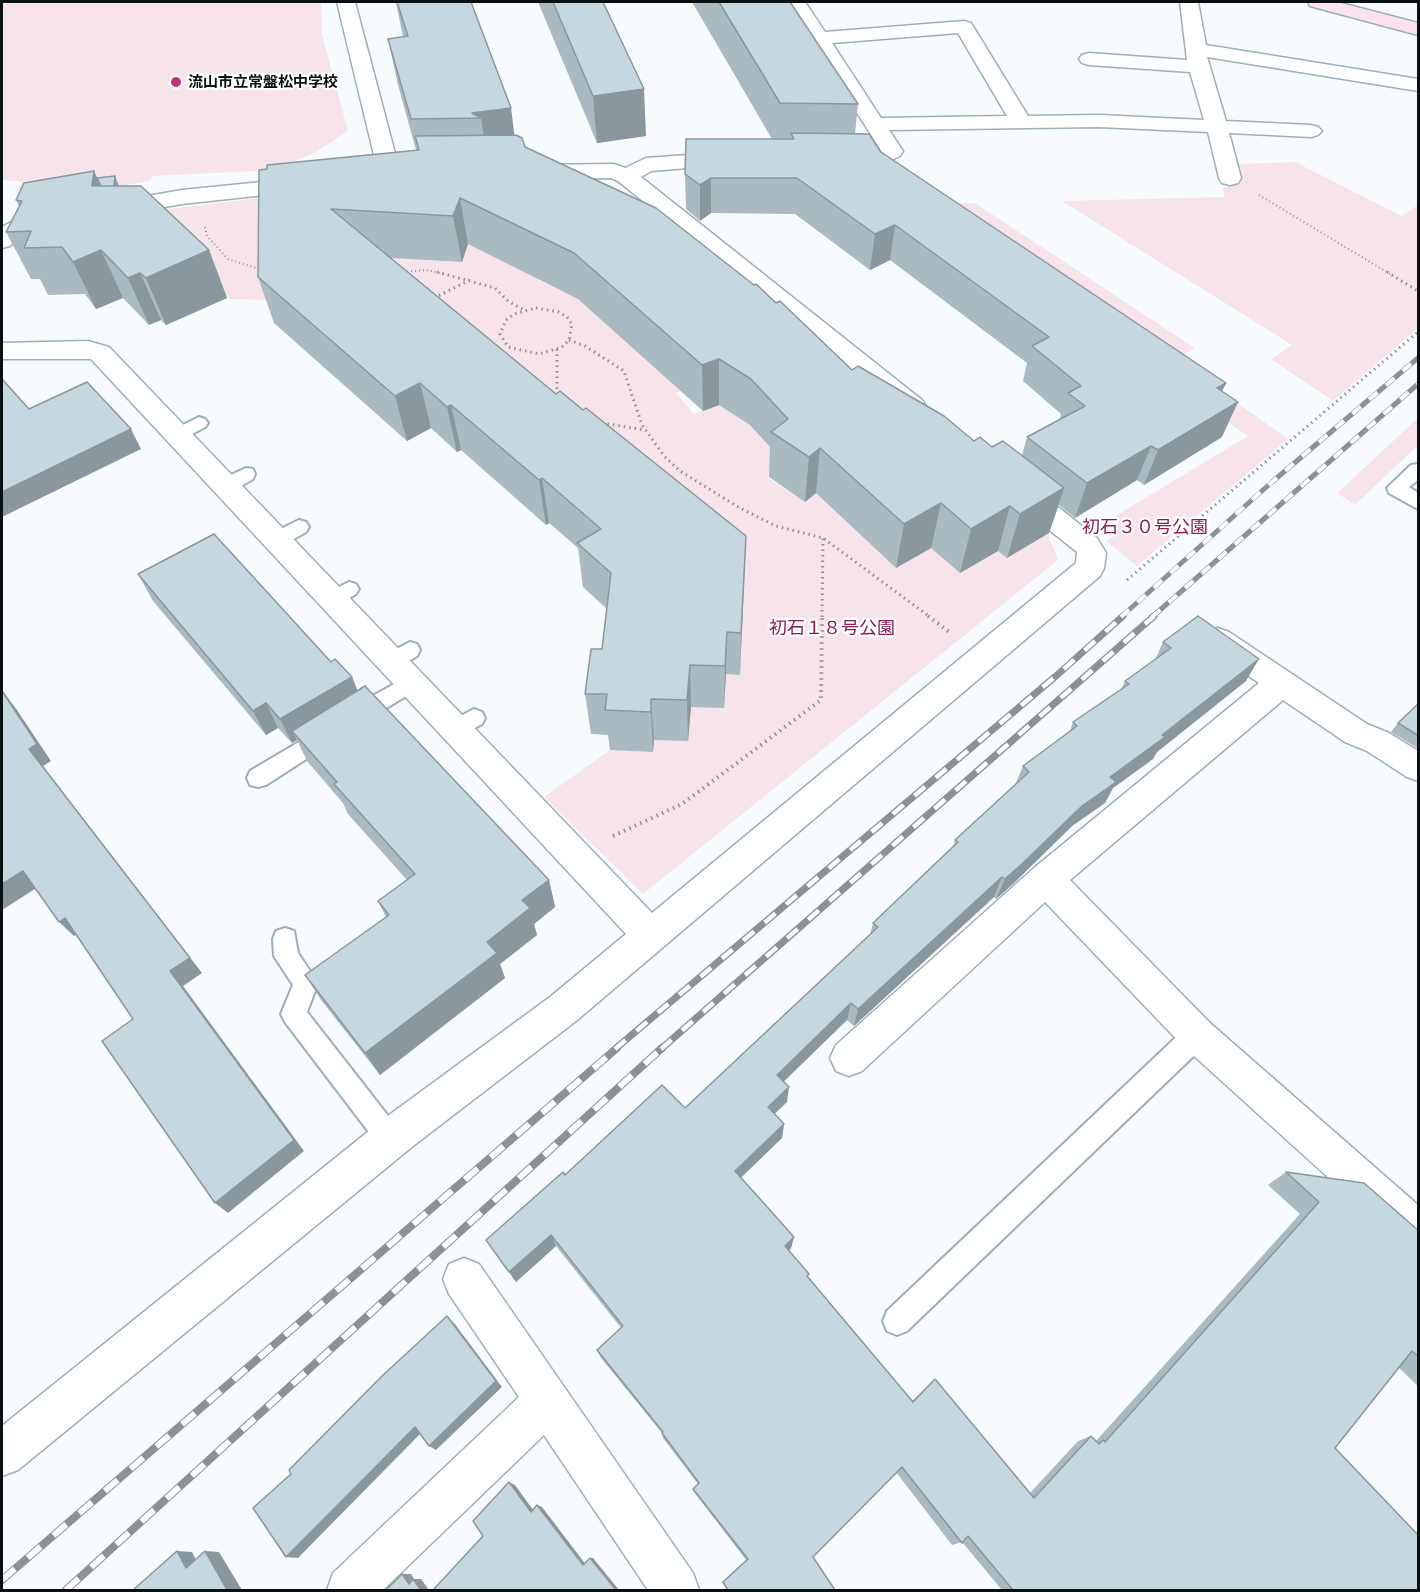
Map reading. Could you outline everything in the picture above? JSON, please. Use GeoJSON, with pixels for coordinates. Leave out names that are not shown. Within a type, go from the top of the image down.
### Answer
{"type":"FeatureCollection","features":[{"type":"Feature","properties":{"kind":"street"},"geometry":{"type":"LineString","coordinates":[[346,2],[389,176]]}},
{"type":"Feature","properties":{"kind":"street"},"geometry":{"type":"LineString","coordinates":[[795,2],[892,150],[890,163],[876,160],[817,160]]}},
{"type":"Feature","properties":{"kind":"street"},"geometry":{"type":"LineString","coordinates":[[1190,2],[1198,58],[1230,178]]}},
{"type":"Feature","properties":{"kind":"street"},"geometry":{"type":"LineString","coordinates":[[1317,2],[1419,29]]}},
{"type":"Feature","properties":{"kind":"street"},"geometry":{"type":"LineString","coordinates":[[819,38],[964,27],[1021,122]]}},
{"type":"Feature","properties":{"kind":"street"},"geometry":{"type":"LineString","coordinates":[[1089,59],[1198,58],[1419,85]]}},
{"type":"Feature","properties":{"kind":"street"},"geometry":{"type":"LineString","coordinates":[[876,124],[1099,121],[1311,131]]}},
{"type":"Feature","properties":{"kind":"street"},"geometry":{"type":"LineString","coordinates":[[626,176],[646,165],[723,154],[747,159]]}},
{"type":"Feature","properties":{"kind":"street"},"geometry":{"type":"LineString","coordinates":[[507,172],[614,171],[626,176],[934,422]]}},
{"type":"Feature","properties":{"kind":"street"},"geometry":{"type":"LineString","coordinates":[[2,241],[9,232],[23,225],[203,195],[331,182]]}},
{"type":"Feature","properties":{"kind":"street"},"geometry":{"type":"LineString","coordinates":[[2,351],[88,349],[100,353],[188,429],[288,533],[405,664],[465,724],[575,854],[649,934]]}},
{"type":"Feature","properties":{"kind":"street"},"geometry":{"type":"LineString","coordinates":[[2,1454],[390,1139],[563,1009],[649,934],[1090,568],[1092,553],[1087,545],[997,473]]}},
{"type":"Feature","properties":{"kind":"street"},"geometry":{"type":"LineString","coordinates":[[1208,633],[1356,733],[1378,742],[1419,768]]}},
{"type":"Feature","properties":{"kind":"street"},"geometry":{"type":"LineString","coordinates":[[849,1058],[1046,879],[1281,683]]}},
{"type":"Feature","properties":{"kind":"street"},"geometry":{"type":"LineString","coordinates":[[1046,879],[1197,1035],[1419,1232]]}},
{"type":"Feature","properties":{"kind":"street"},"geometry":{"type":"LineString","coordinates":[[464,1279],[676,1590]]}},
{"type":"Feature","properties":{"kind":"street"},"geometry":{"type":"LineString","coordinates":[[350,1590],[548,1400]]}},
{"type":"Feature","properties":{"kind":"lane"},"geometry":{"type":"LineString","coordinates":[[1419,470],[1396,488],[1419,502]]}},
{"type":"Feature","properties":{"kind":"lane"},"geometry":{"type":"LineString","coordinates":[[258,778],[405,664]]}},
{"type":"Feature","properties":{"kind":"lane"},"geometry":{"type":"LineString","coordinates":[[285,939],[286,956],[306,983],[294,1014],[390,1139]]}},
{"type":"Feature","properties":{"kind":"lane"},"geometry":{"type":"LineString","coordinates":[[897,1321],[1197,1035]]}},
{"type":"Feature","properties":{"kind":"path"},"geometry":{"type":"LineString","coordinates":[[1230,178],[1419,291]]}},
{"type":"Feature","properties":{"kind":"path"},"geometry":{"type":"LineString","coordinates":[[203,195],[207,236],[228,260],[267,272]]}},
{"type":"Feature","properties":{"kind":"path"},"geometry":{"type":"LineString","coordinates":[[403,272],[426,270],[471,279],[495,288],[508,301],[524,310]]}},
{"type":"Feature","properties":{"kind":"path"},"geometry":{"type":"LineString","coordinates":[[430,300],[471,279]]}},
{"type":"Feature","properties":{"kind":"path"},"geometry":{"type":"LineString","coordinates":[[548,309],[567,317],[572,324],[569,340],[557,349],[528,353],[517,351],[503,341],[500,334],[506,320],[524,310],[548,309]]}},
{"type":"Feature","properties":{"kind":"path"},"geometry":{"type":"LineString","coordinates":[[569,340],[585,346],[624,371],[645,430],[664,456],[680,471],[740,508],[776,526],[823,538],[984,657]]}},
{"type":"Feature","properties":{"kind":"path"},"geometry":{"type":"LineString","coordinates":[[557,349],[558,400]]}},
{"type":"Feature","properties":{"kind":"path"},"geometry":{"type":"LineString","coordinates":[[591,421],[645,430]]}},
{"type":"Feature","properties":{"kind":"path"},"geometry":{"type":"LineString","coordinates":[[575,854],[682,804],[820,700],[823,538]]}},
{"type":"Feature","properties":{"kind":"green space","name":"流山市立常盤松中学校"},"geometry":{"type":"Polygon","coordinates":[[[2,2],[321,2],[322,34],[348,131],[314,153],[275,170],[152,176],[151,181],[119,186],[70,183],[16,191],[22,182],[2,180],[2,2]]]}},
{"type":"Feature","properties":{"kind":"green space"},"geometry":{"type":"Polygon","coordinates":[[[1295,162],[1402,216],[1418,205],[1418,328],[1333,401],[1271,359],[1292,345],[1062,201],[1224,197],[1223,188],[1240,182],[1236,164],[1295,162]]]}},
{"type":"Feature","properties":{"kind":"green space","name":"初石３０号公園"},"geometry":{"type":"Polygon","coordinates":[[[875,177],[915,202],[975,203],[1195,348],[1176,359],[1288,439],[1137,566],[1106,541],[1116,535],[1102,524],[1248,436],[875,177]]]}},
{"type":"Feature","properties":{"kind":"green space","name":"初石１８号公園"},"geometry":{"type":"Polygon","coordinates":[[[274,196],[354,245],[424,260],[462,262],[464,243],[473,243],[472,246],[491,247],[549,272],[538,280],[559,290],[582,274],[696,386],[676,393],[694,414],[726,398],[786,464],[768,478],[804,501],[823,488],[887,528],[866,540],[896,568],[913,558],[921,538],[960,573],[998,551],[1008,558],[1048,534],[1058,560],[643,894],[544,797],[610,750],[653,752],[654,740],[688,741],[691,707],[726,674],[740,675],[744,580],[267,300],[230,299],[132,214],[274,196]]]}},
{"type":"Feature","properties":{"kind":"green space"},"geometry":{"type":"Polygon","coordinates":[[[1418,418],[1418,445],[1355,505],[1337,493],[1418,418]]]}},
{"type":"Feature","properties":{"kind":"building"},"geometry":{"type":"Polygon","coordinates":[[[397,2],[471,2],[511,108],[472,113],[481,118],[411,119],[388,39],[408,36],[397,2]]]}},
{"type":"Feature","properties":{"kind":"building"},"geometry":{"type":"Polygon","coordinates":[[[553,2],[603,2],[644,89],[593,96],[553,2]]]}},
{"type":"Feature","properties":{"kind":"building"},"geometry":{"type":"Polygon","coordinates":[[[719,2],[790,2],[858,104],[780,103],[719,2]]]}},
{"type":"Feature","properties":{"kind":"building"},"geometry":{"type":"Polygon","coordinates":[[[791,133],[869,134],[881,152],[1226,383],[1217,388],[1238,402],[1158,450],[1151,446],[1087,483],[1027,437],[1085,406],[1068,393],[1081,386],[1032,346],[1049,337],[895,225],[875,234],[797,178],[711,178],[700,185],[685,174],[686,139],[794,139],[791,133]]]}},
{"type":"Feature","properties":{"kind":"building"},"geometry":{"type":"Polygon","coordinates":[[[516,135],[522,138],[525,147],[656,208],[754,285],[756,284],[776,303],[780,301],[852,370],[858,366],[944,416],[974,441],[980,437],[992,447],[1003,441],[1064,488],[1020,514],[1010,506],[971,529],[941,503],[904,524],[820,448],[809,457],[771,432],[788,419],[751,379],[719,359],[702,365],[574,253],[460,198],[453,216],[331,209],[556,394],[560,391],[583,410],[586,408],[746,536],[741,633],[727,632],[725,666],[690,665],[687,700],[651,699],[651,712],[605,710],[607,694],[585,694],[591,649],[602,649],[611,573],[577,543],[601,529],[542,478],[539,480],[451,405],[447,407],[420,383],[395,396],[258,277],[259,170],[267,169],[267,165],[419,150],[415,136],[516,135]]]}},
{"type":"Feature","properties":{"kind":"building"},"geometry":{"type":"Polygon","coordinates":[[[94,171],[92,186],[141,186],[209,250],[146,278],[140,273],[128,278],[101,250],[73,262],[62,247],[24,248],[31,231],[6,232],[22,201],[16,200],[24,183],[94,171]]]}},
{"type":"Feature","properties":{"kind":"building"},"geometry":{"type":"Polygon","coordinates":[[[115,176],[114,186],[101,186],[97,178],[115,176]]]}},
{"type":"Feature","properties":{"kind":"building"},"geometry":{"type":"Polygon","coordinates":[[[2,379],[29,409],[87,382],[131,429],[2,492],[2,379]]]}},
{"type":"Feature","properties":{"kind":"building"},"geometry":{"type":"Polygon","coordinates":[[[214,534],[331,662],[335,659],[352,677],[280,719],[266,703],[253,711],[138,574],[214,534]]]}},
{"type":"Feature","properties":{"kind":"building"},"geometry":{"type":"Polygon","coordinates":[[[1198,616],[1259,659],[1162,735],[1165,737],[1110,777],[1116,782],[1082,806],[1023,863],[1005,879],[1002,877],[858,1009],[851,1003],[777,1075],[789,1087],[768,1107],[784,1124],[735,1171],[794,1237],[785,1246],[809,1274],[807,1276],[913,1402],[935,1379],[1034,1498],[1091,1436],[1099,1444],[1103,1440],[1105,1442],[1319,1202],[1286,1172],[1364,1183],[1419,1231],[1419,1357],[1412,1351],[1335,1448],[1419,1536],[1419,1590],[1013,1590],[968,1536],[962,1543],[902,1467],[813,1557],[835,1590],[728,1590],[723,1582],[748,1559],[693,1489],[699,1483],[663,1432],[597,1350],[623,1326],[551,1235],[509,1272],[486,1240],[563,1172],[565,1175],[662,1085],[685,1108],[878,927],[873,923],[958,842],[955,840],[1029,772],[1023,766],[1077,726],[1073,722],[1129,684],[1125,681],[1171,648],[1163,642],[1198,616]]]}},
{"type":"Feature","properties":{"kind":"building"},"geometry":{"type":"Polygon","coordinates":[[[365,686],[549,880],[522,900],[530,908],[487,942],[497,953],[365,1053],[305,975],[389,915],[378,901],[415,874],[334,784],[337,782],[292,731],[365,686]]]}},
{"type":"Feature","properties":{"kind":"building"},"geometry":{"type":"Polygon","coordinates":[[[2,691],[37,744],[29,749],[190,958],[170,971],[294,1140],[215,1203],[102,1041],[133,1019],[65,918],[59,922],[23,871],[2,884],[2,691]]]}},
{"type":"Feature","properties":{"kind":"building"},"geometry":{"type":"Polygon","coordinates":[[[1419,703],[1419,736],[1398,723],[1419,703]]]}},
{"type":"Feature","properties":{"kind":"building"},"geometry":{"type":"Polygon","coordinates":[[[447,1316],[496,1381],[429,1446],[415,1427],[286,1557],[253,1508],[291,1474],[289,1470],[381,1377],[447,1316]]]}},
{"type":"Feature","properties":{"kind":"building"},"geometry":{"type":"Polygon","coordinates":[[[509,1482],[531,1512],[537,1505],[583,1565],[590,1558],[616,1590],[433,1590],[483,1536],[473,1521],[509,1482]]]}},
{"type":"Feature","properties":{"kind":"building"},"geometry":{"type":"Polygon","coordinates":[[[177,1551],[186,1568],[205,1551],[227,1590],[133,1590],[177,1551]]]}},
{"type":"Feature","properties":{"kind":"building"},"geometry":{"type":"Polygon","coordinates":[[[402,1574],[409,1584],[413,1579],[421,1590],[386,1590],[402,1574]]]}},
{"type":"Feature","properties":{"kind":"railway"},"geometry":{"type":"LineString","coordinates":[[1121,617],[1272,482],[1418,358]]}},
{"type":"Feature","properties":{"kind":"railway"},"geometry":{"type":"LineString","coordinates":[[1152,617],[1418,384]]}},
{"type":"Feature","properties":{"kind":"railway"},"geometry":{"type":"LineString","coordinates":[[615,1049],[1056,676],[1123,616]]}},
{"type":"Feature","properties":{"kind":"railway"},"geometry":{"type":"LineString","coordinates":[[661,1049],[1154,616]]}},
{"type":"Feature","properties":{"kind":"railway"},"geometry":{"type":"LineString","coordinates":[[2,1580],[617,1048]]}},
{"type":"Feature","properties":{"kind":"railway"},"geometry":{"type":"LineString","coordinates":[[66,1590],[662,1048]]}},
{"type":"Feature","properties":{"kind":"place","name":"流山市立常盤松中学校"},"geometry":{"type":"Point","coordinates":[176,82]}}]}
